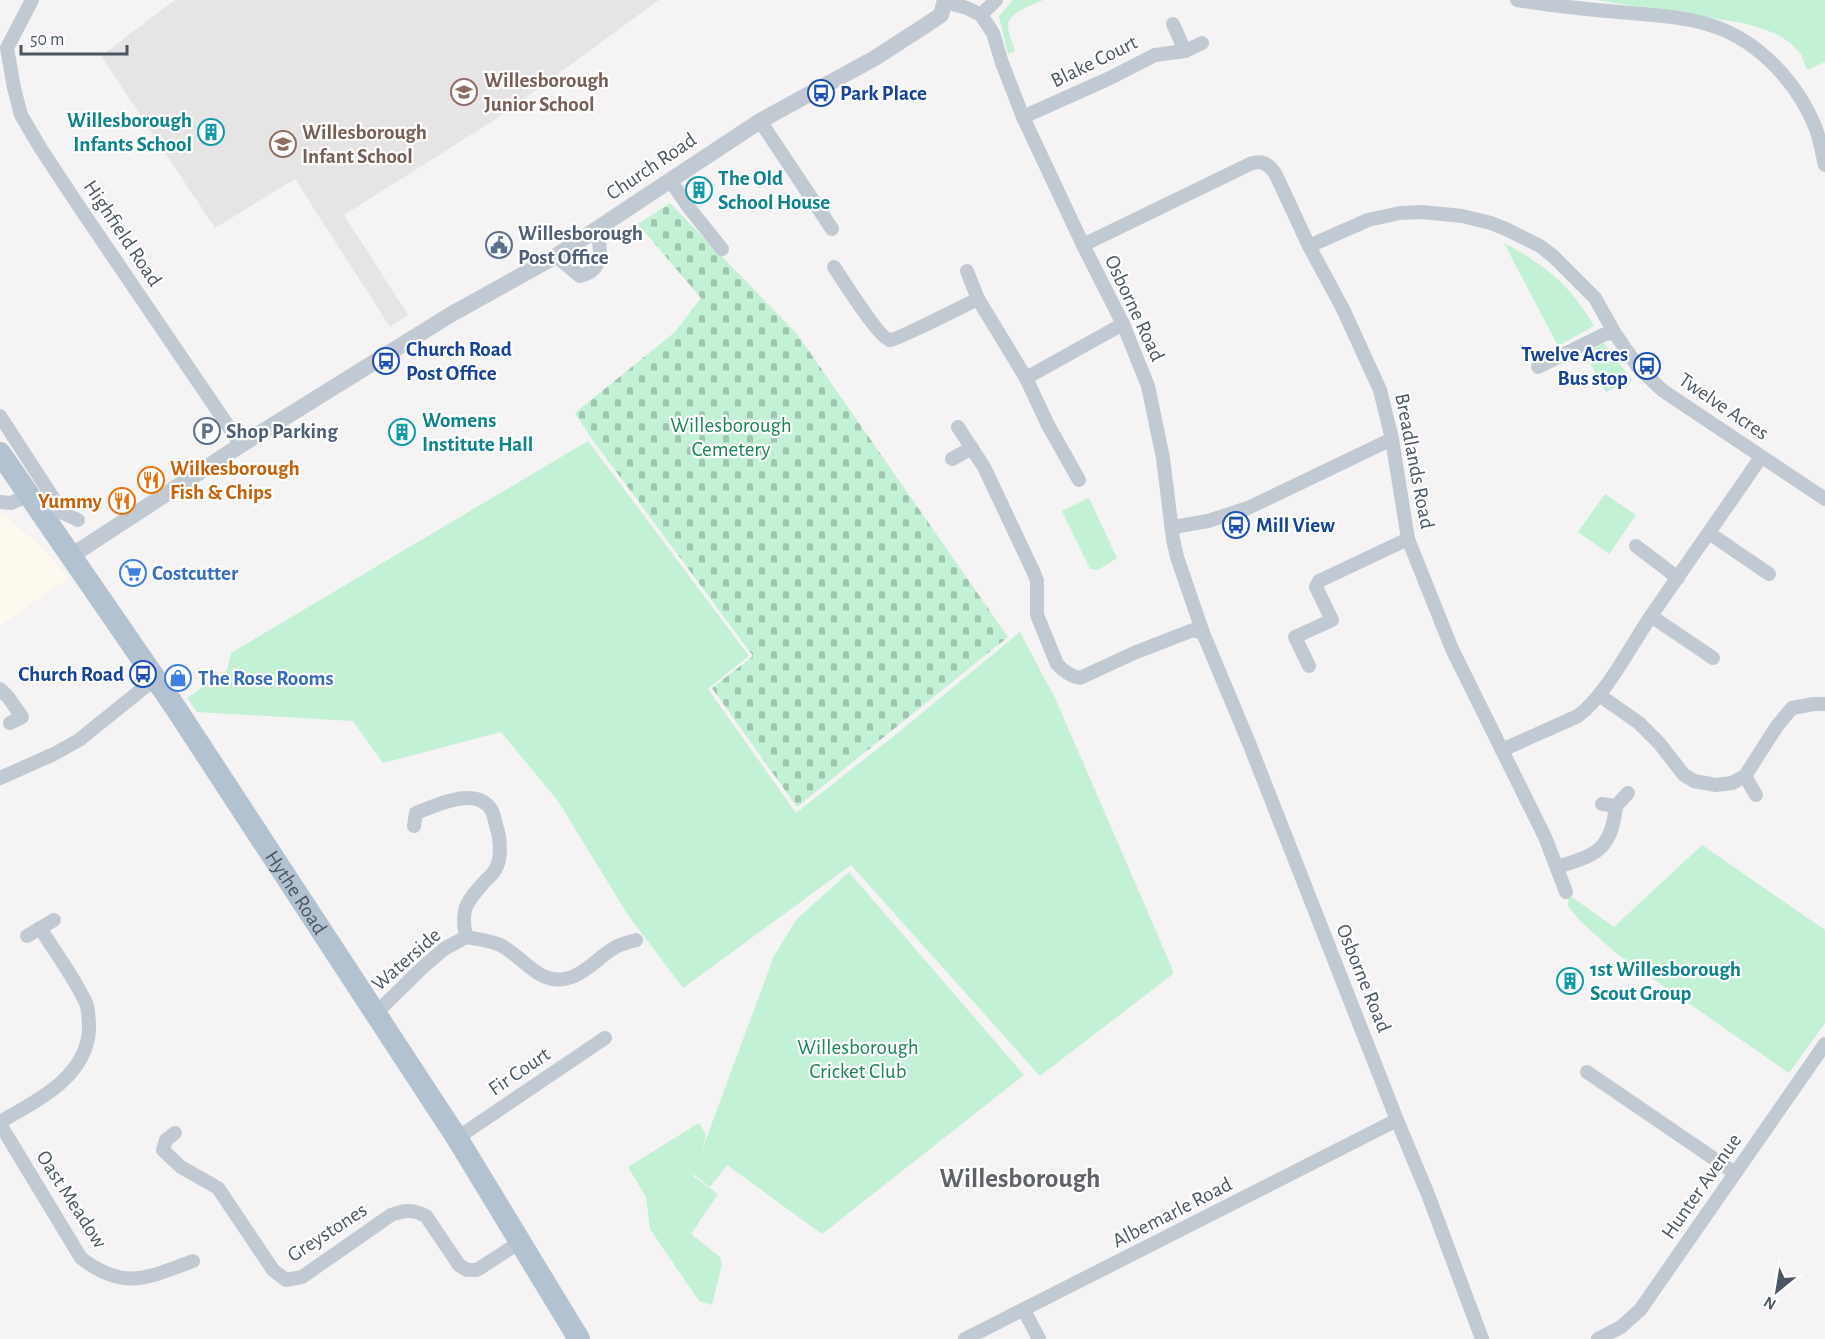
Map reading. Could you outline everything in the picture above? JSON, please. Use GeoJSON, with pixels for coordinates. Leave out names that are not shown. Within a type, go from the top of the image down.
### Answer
{"type":"FeatureCollection","features":[{"type":"Feature","properties":{"kind":"main road","name":"Hythe Road"},"geometry":{"type":"LineString","coordinates":[[0,453],[156,678],[457,1138],[579,1339]]}},
{"type":"Feature","properties":{"kind":"street","name":"Highfield Road"},"geometry":{"type":"LineString","coordinates":[[33,0],[4,47],[21,116],[241,445]]}},
{"type":"Feature","properties":{"kind":"street"},"geometry":{"type":"LineString","coordinates":[[945,1],[981,15],[996,0]]}},
{"type":"Feature","properties":{"kind":"street"},"geometry":{"type":"LineString","coordinates":[[1517,0],[1552,6],[1677,18],[1699,22],[1729,32],[1762,56],[1793,87],[1817,131],[1825,165]]}},
{"type":"Feature","properties":{"kind":"street","name":"Church Road"},"geometry":{"type":"LineString","coordinates":[[71,556],[241,445],[450,315],[597,229],[760,121],[875,58],[941,15],[945,1]]}},
{"type":"Feature","properties":{"kind":"street","name":"Osborne Road"},"geometry":{"type":"LineString","coordinates":[[981,15],[993,33],[1023,117],[1123,324],[1151,398],[1178,557],[1203,633],[1429,1197],[1482,1339]]}},
{"type":"Feature","properties":{"kind":"street"},"geometry":{"type":"LineString","coordinates":[[1173,24],[1185,51]]}},
{"type":"Feature","properties":{"kind":"street","name":"Blake Court"},"geometry":{"type":"LineString","coordinates":[[1023,117],[1100,83],[1155,55],[1185,51],[1202,43]]}},
{"type":"Feature","properties":{"kind":"street"},"geometry":{"type":"LineString","coordinates":[[760,121],[832,229]]}},
{"type":"Feature","properties":{"kind":"street","name":"Breadlands Road"},"geometry":{"type":"LineString","coordinates":[[1083,245],[1250,164],[1259,161],[1267,164],[1275,173],[1309,246],[1343,309],[1380,390],[1392,439],[1408,539],[1452,649],[1545,837],[1566,892]]}},
{"type":"Feature","properties":{"kind":"street"},"geometry":{"type":"LineString","coordinates":[[670,180],[722,249]]}},
{"type":"Feature","properties":{"kind":"street","name":"Twelve Acres"},"geometry":{"type":"LineString","coordinates":[[1309,246],[1368,220],[1400,213],[1438,213],[1474,218],[1526,238],[1553,256],[1595,298],[1614,332],[1638,367],[1662,390],[1825,499]]}},
{"type":"Feature","properties":{"kind":"street"},"geometry":{"type":"LineString","coordinates":[[555,255],[580,276],[590,274],[599,264],[601,248],[597,229]]}},
{"type":"Feature","properties":{"kind":"street"},"geometry":{"type":"LineString","coordinates":[[834,267],[874,326],[885,338],[891,340],[978,299]]}},
{"type":"Feature","properties":{"kind":"street"},"geometry":{"type":"LineString","coordinates":[[967,271],[978,299],[1026,378],[1048,425],[1079,480]]}},
{"type":"Feature","properties":{"kind":"street"},"geometry":{"type":"LineString","coordinates":[[1026,378],[1123,324]]}},
{"type":"Feature","properties":{"kind":"street"},"geometry":{"type":"LineString","coordinates":[[1538,367],[1603,335],[1614,332]]}},
{"type":"Feature","properties":{"kind":"street"},"geometry":{"type":"LineString","coordinates":[[2,425],[63,513],[78,520]]}},
{"type":"Feature","properties":{"kind":"street"},"geometry":{"type":"LineString","coordinates":[[958,427],[984,467],[1034,573],[1037,615],[1047,643],[1062,670],[1080,678],[1134,653],[1193,630],[1203,633]]}},
{"type":"Feature","properties":{"kind":"street"},"geometry":{"type":"LineString","coordinates":[[1172,529],[1179,525],[1208,521],[1248,508],[1392,439]]}},
{"type":"Feature","properties":{"kind":"street"},"geometry":{"type":"LineString","coordinates":[[952,459],[972,448]]}},
{"type":"Feature","properties":{"kind":"street"},"geometry":{"type":"LineString","coordinates":[[1502,750],[1578,716],[1588,709],[1761,456]]}},
{"type":"Feature","properties":{"kind":"street"},"geometry":{"type":"LineString","coordinates":[[0,502],[11,503],[29,495]]}},
{"type":"Feature","properties":{"kind":"street"},"geometry":{"type":"LineString","coordinates":[[1709,533],[1769,574]]}},
{"type":"Feature","properties":{"kind":"street"},"geometry":{"type":"LineString","coordinates":[[1309,666],[1295,637],[1332,620],[1316,587],[1319,581],[1408,539]]}},
{"type":"Feature","properties":{"kind":"street"},"geometry":{"type":"LineString","coordinates":[[1636,546],[1678,578]]}},
{"type":"Feature","properties":{"kind":"street"},"geometry":{"type":"LineString","coordinates":[[1651,616],[1713,658]]}},
{"type":"Feature","properties":{"kind":"street"},"geometry":{"type":"LineString","coordinates":[[0,778],[79,740],[156,678]]}},
{"type":"Feature","properties":{"kind":"street"},"geometry":{"type":"LineString","coordinates":[[0,689],[22,717],[10,723]]}},
{"type":"Feature","properties":{"kind":"street"},"geometry":{"type":"LineString","coordinates":[[1599,695],[1640,723],[1684,775],[1694,781],[1716,785],[1732,783],[1745,776],[1777,726],[1792,708],[1825,704]]}},
{"type":"Feature","properties":{"kind":"street"},"geometry":{"type":"LineString","coordinates":[[1745,776],[1756,795]]}},
{"type":"Feature","properties":{"kind":"street"},"geometry":{"type":"LineString","coordinates":[[1557,867],[1582,860],[1598,851],[1614,828],[1609,805],[1628,793]]}},
{"type":"Feature","properties":{"kind":"street","name":"Waterside"},"geometry":{"type":"LineString","coordinates":[[405,804],[415,820],[461,797],[486,804],[492,811],[498,831],[498,863],[494,872],[465,907],[466,937]]}},
{"type":"Feature","properties":{"kind":"street"},"geometry":{"type":"LineString","coordinates":[[27,936],[54,920]]}},
{"type":"Feature","properties":{"kind":"street"},"geometry":{"type":"LineString","coordinates":[[0,1123],[61,1083],[74,1070],[88,1038],[89,1020],[86,1004],[40,928]]}},
{"type":"Feature","properties":{"kind":"street","name":"Waterside"},"geometry":{"type":"LineString","coordinates":[[375,1014],[429,961],[444,949],[466,937],[498,944],[512,952],[540,976],[557,979],[569,978],[581,973],[614,948],[636,940]]}},
{"type":"Feature","properties":{"kind":"street","name":"Fir Court"},"geometry":{"type":"LineString","coordinates":[[457,1138],[605,1038]]}},
{"type":"Feature","properties":{"kind":"street","name":"Hunter Avenue"},"geometry":{"type":"LineString","coordinates":[[1598,1339],[1621,1327],[1640,1310],[1825,1044]]}},
{"type":"Feature","properties":{"kind":"street"},"geometry":{"type":"LineString","coordinates":[[1587,1072],[1735,1173]]}},
{"type":"Feature","properties":{"kind":"street","name":"Albemarle Road"},"geometry":{"type":"LineString","coordinates":[[965,1339],[1397,1120]]}},
{"type":"Feature","properties":{"kind":"street","name":"Oast Meadow"},"geometry":{"type":"LineString","coordinates":[[0,1123],[81,1258],[97,1270],[114,1276],[134,1279],[157,1274],[194,1261]]}},
{"type":"Feature","properties":{"kind":"street","name":"Greystones"},"geometry":{"type":"LineString","coordinates":[[175,1133],[166,1140],[163,1150],[182,1167],[218,1188],[273,1270],[286,1280],[302,1277],[391,1215],[408,1209],[426,1216],[459,1265],[467,1270],[477,1270],[520,1242]]}},
{"type":"Feature","properties":{"kind":"street"},"geometry":{"type":"LineString","coordinates":[[1024,1310],[1039,1339]]}},
{"type":"Feature","properties":{"kind":"shaded area","name":"Willesborough Infant School"},"geometry":{"type":"Polygon","coordinates":[[[175,0],[659,0],[499,117],[344,215],[408,315],[390,327],[295,179],[215,228],[101,56],[175,0]]]}},
{"type":"Feature","properties":{"kind":"shaded area"},"geometry":{"type":"Polygon","coordinates":[[[0,515],[6,516],[47,552],[68,578],[0,626],[0,515]]]}},
{"type":"Feature","properties":{"kind":"green space"},"geometry":{"type":"Polygon","coordinates":[[[1013,0],[1043,0],[1016,13],[1009,21],[1009,32],[1015,51],[1008,54],[999,16],[1013,0]]]}},
{"type":"Feature","properties":{"kind":"green space"},"geometry":{"type":"Polygon","coordinates":[[[1596,0],[1825,0],[1825,62],[1807,70],[1794,46],[1766,30],[1743,23],[1596,0]]]}},
{"type":"Feature","properties":{"kind":"green space","name":"Willesborough Cemetery"},"geometry":{"type":"Polygon","coordinates":[[[670,203],[797,334],[1008,637],[797,807],[712,688],[753,656],[575,413],[675,332],[701,298],[638,224],[670,203]]]}},
{"type":"Feature","properties":{"kind":"green space"},"geometry":{"type":"Polygon","coordinates":[[[1504,243],[1532,259],[1555,277],[1576,299],[1594,326],[1558,346],[1504,243]]]}},
{"type":"Feature","properties":{"kind":"green space"},"geometry":{"type":"Polygon","coordinates":[[[1604,343],[1632,380],[1626,388],[1621,385],[1606,392],[1584,352],[1604,343]]]}},
{"type":"Feature","properties":{"kind":"green space"},"geometry":{"type":"Polygon","coordinates":[[[588,441],[749,656],[708,689],[796,813],[1020,632],[1056,700],[1173,974],[1040,1076],[851,865],[683,988],[628,915],[558,801],[501,732],[383,763],[353,721],[197,712],[187,698],[227,670],[231,653],[588,441]]]}},
{"type":"Feature","properties":{"kind":"green space"},"geometry":{"type":"Polygon","coordinates":[[[1605,494],[1636,515],[1609,554],[1578,532],[1605,494]]]}},
{"type":"Feature","properties":{"kind":"green space"},"geometry":{"type":"Polygon","coordinates":[[[1089,498],[1117,558],[1098,570],[1090,569],[1062,511],[1089,498]]]}},
{"type":"Feature","properties":{"kind":"green space"},"geometry":{"type":"Polygon","coordinates":[[[1702,845],[1825,930],[1825,1023],[1789,1073],[1616,953],[1580,921],[1568,906],[1569,895],[1614,927],[1702,845]]]}},
{"type":"Feature","properties":{"kind":"green space","name":"Willesborough Cricket Club"},"geometry":{"type":"Polygon","coordinates":[[[849,872],[1024,1075],[822,1234],[727,1165],[710,1187],[693,1174],[718,1194],[691,1234],[720,1257],[722,1264],[712,1305],[699,1301],[650,1229],[646,1197],[628,1167],[699,1123],[706,1134],[702,1150],[774,956],[796,920],[849,872]]]}},
{"type":"Feature","properties":{"kind":"place","name":"Willesborough Junior School"},"geometry":{"type":"Point","coordinates":[464,92]}},
{"type":"Feature","properties":{"kind":"place","name":"Park Place"},"geometry":{"type":"Point","coordinates":[821,93]}},
{"type":"Feature","properties":{"kind":"place","name":"Willesborough Infants School"},"geometry":{"type":"Point","coordinates":[211,132]}},
{"type":"Feature","properties":{"kind":"place","name":"Willesborough Infant School"},"geometry":{"type":"Point","coordinates":[283,144]}},
{"type":"Feature","properties":{"kind":"place","name":"The Old School House"},"geometry":{"type":"Point","coordinates":[699,190]}},
{"type":"Feature","properties":{"kind":"place","name":"Willesborough Post Office"},"geometry":{"type":"Point","coordinates":[499,245]}},
{"type":"Feature","properties":{"kind":"place","name":"Church Road Post Office"},"geometry":{"type":"Point","coordinates":[386,361]}},
{"type":"Feature","properties":{"kind":"place","name":"Twelve Acres Bus stop"},"geometry":{"type":"Point","coordinates":[1647,366]}},
{"type":"Feature","properties":{"kind":"place","name":"Shop Parking"},"geometry":{"type":"Point","coordinates":[207,431]}},
{"type":"Feature","properties":{"kind":"place","name":"Womens Institute Hall"},"geometry":{"type":"Point","coordinates":[402,432]}},
{"type":"Feature","properties":{"kind":"place","name":"Wilkesborough Fish & Chips"},"geometry":{"type":"Point","coordinates":[151,480]}},
{"type":"Feature","properties":{"kind":"place","name":"Yummy"},"geometry":{"type":"Point","coordinates":[122,501]}},
{"type":"Feature","properties":{"kind":"place","name":"Mill View"},"geometry":{"type":"Point","coordinates":[1236,525]}},
{"type":"Feature","properties":{"kind":"place","name":"Costcutter"},"geometry":{"type":"Point","coordinates":[133,573]}},
{"type":"Feature","properties":{"kind":"place","name":"Church Road"},"geometry":{"type":"Point","coordinates":[143,674]}},
{"type":"Feature","properties":{"kind":"place","name":"The Rose Rooms"},"geometry":{"type":"Point","coordinates":[178,678]}},
{"type":"Feature","properties":{"kind":"place","name":"1st Willesborough Scout Group"},"geometry":{"type":"Point","coordinates":[1570,981]}},
{"type":"Feature","properties":{"kind":"district","name":"Willesborough"},"geometry":{"type":"Point","coordinates":[1020,1178]}}]}
